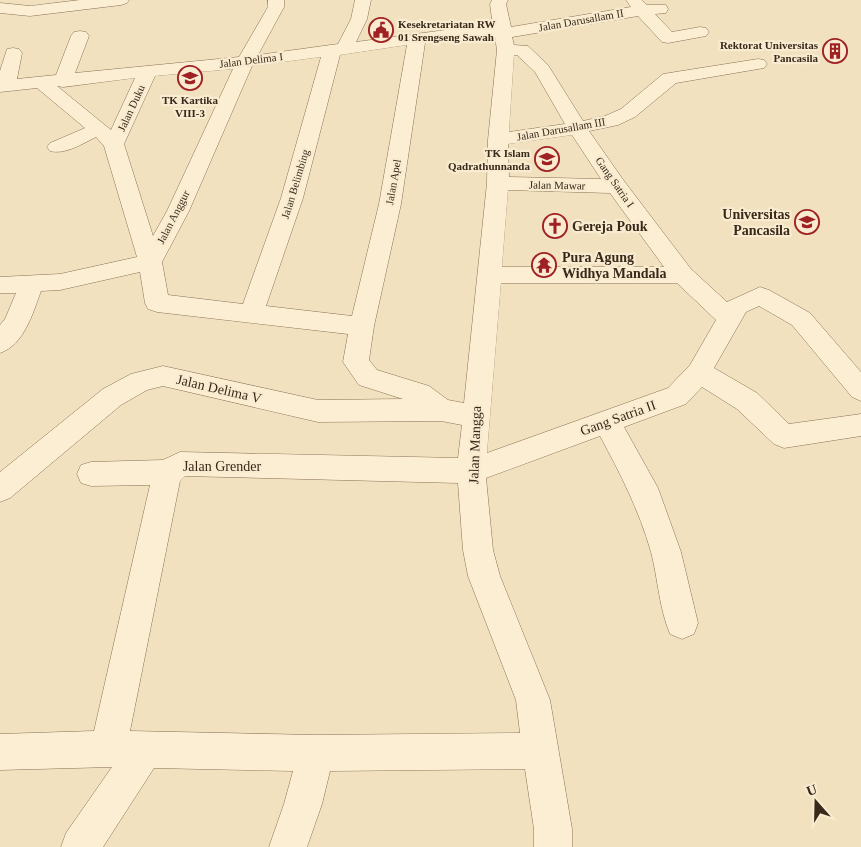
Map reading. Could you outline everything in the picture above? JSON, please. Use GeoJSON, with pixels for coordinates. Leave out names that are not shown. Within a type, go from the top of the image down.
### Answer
{"type":"FeatureCollection","features":[{"type":"Feature","properties":{"kind":"street"},"geometry":{"type":"LineString","coordinates":[[0,8],[30,10],[121,0]]}},
{"type":"Feature","properties":{"kind":"street","name":"Jalan Anggur"},"geometry":{"type":"LineString","coordinates":[[150,262],[178,211],[245,62],[276,7],[276,0]]}},
{"type":"Feature","properties":{"kind":"street","name":"Jalan Belimbing"},"geometry":{"type":"LineString","coordinates":[[251,315],[292,198],[338,49],[359,19],[363,0]]}},
{"type":"Feature","properties":{"kind":"street"},"geometry":{"type":"LineString","coordinates":[[498,36],[498,4],[500,0]]}},
{"type":"Feature","properties":{"kind":"street"},"geometry":{"type":"LineString","coordinates":[[638,5],[668,38],[700,32]]}},
{"type":"Feature","properties":{"kind":"street","name":"Jalan Darusallam II"},"geometry":{"type":"LineString","coordinates":[[498,36],[638,5],[660,9]]}},
{"type":"Feature","properties":{"kind":"street"},"geometry":{"type":"LineString","coordinates":[[482,8],[498,36]]}},
{"type":"Feature","properties":{"kind":"street","name":"Jalan Delima I"},"geometry":{"type":"LineString","coordinates":[[3,86],[245,62],[468,32],[498,36]]}},
{"type":"Feature","properties":{"kind":"street"},"geometry":{"type":"LineString","coordinates":[[63,81],[80,36]]}},
{"type":"Feature","properties":{"kind":"street","name":"Gang Satria I"},"geometry":{"type":"LineString","coordinates":[[498,36],[522,50],[542,69],[616,186],[683,275],[729,318]]}},
{"type":"Feature","properties":{"kind":"street","name":"Jalan Mangga"},"geometry":{"type":"LineString","coordinates":[[498,36],[498,183],[471,471],[478,550],[484,576],[533,700],[553,829],[553,847]]}},
{"type":"Feature","properties":{"kind":"street","name":"Jalan Apel"},"geometry":{"type":"LineString","coordinates":[[417,38],[390,204],[362,326],[356,362],[368,378],[420,394],[441,410]]}},
{"type":"Feature","properties":{"kind":"street"},"geometry":{"type":"LineString","coordinates":[[3,86],[13,54]]}},
{"type":"Feature","properties":{"kind":"street","name":"Jalan Darusallam III"},"geometry":{"type":"LineString","coordinates":[[498,140],[611,121],[628,113],[670,78],[758,64]]}},
{"type":"Feature","properties":{"kind":"street","name":"Jalan Duku"},"geometry":{"type":"LineString","coordinates":[[114,144],[148,71]]}},
{"type":"Feature","properties":{"kind":"street"},"geometry":{"type":"LineString","coordinates":[[41,82],[99,129],[114,144],[150,262],[158,303],[251,315],[362,326]]}},
{"type":"Feature","properties":{"kind":"street"},"geometry":{"type":"LineString","coordinates":[[57,147],[99,129]]}},
{"type":"Feature","properties":{"kind":"street","name":"Jalan Mawar"},"geometry":{"type":"LineString","coordinates":[[498,183],[616,186]]}},
{"type":"Feature","properties":{"kind":"street"},"geometry":{"type":"LineString","coordinates":[[0,285],[60,282],[150,262]]}},
{"type":"Feature","properties":{"kind":"street"},"geometry":{"type":"LineString","coordinates":[[490,275],[683,275]]}},
{"type":"Feature","properties":{"kind":"street"},"geometry":{"type":"LineString","coordinates":[[0,342],[16,323],[32,284]]}},
{"type":"Feature","properties":{"kind":"street","name":"Gang Satria II"},"geometry":{"type":"LineString","coordinates":[[471,471],[677,396],[699,372],[737,306],[760,296],[801,319],[861,390]]}},
{"type":"Feature","properties":{"kind":"street"},"geometry":{"type":"LineString","coordinates":[[699,372],[747,400],[784,436],[861,425]]}},
{"type":"Feature","properties":{"kind":"street","name":"Jalan Delima V"},"geometry":{"type":"LineString","coordinates":[[0,489],[112,397],[140,381],[163,376],[318,411],[441,410],[475,416]]}},
{"type":"Feature","properties":{"kind":"street"},"geometry":{"type":"LineString","coordinates":[[607,423],[643,488],[666,552],[682,623]]}},
{"type":"Feature","properties":{"kind":"street","name":"Jalan Grender"},"geometry":{"type":"LineString","coordinates":[[108,749],[168,472],[180,464],[471,471]]}},
{"type":"Feature","properties":{"kind":"street"},"geometry":{"type":"LineString","coordinates":[[91,474],[168,472]]}},
{"type":"Feature","properties":{"kind":"street"},"geometry":{"type":"LineString","coordinates":[[0,752],[108,749],[316,753],[540,751]]}},
{"type":"Feature","properties":{"kind":"street"},"geometry":{"type":"LineString","coordinates":[[80,847],[145,750]]}},
{"type":"Feature","properties":{"kind":"street"},"geometry":{"type":"LineString","coordinates":[[288,847],[303,804],[316,753]]}},
{"type":"Feature","properties":{"kind":"place","name":"Kesekretariatan RW 01 Srengseng Sawah"},"geometry":{"type":"Point","coordinates":[381,30]}},
{"type":"Feature","properties":{"kind":"place","name":"Rektorat Universitas Pancasila"},"geometry":{"type":"Point","coordinates":[835,51]}},
{"type":"Feature","properties":{"kind":"place","name":"TK Kartika VIII-3"},"geometry":{"type":"Point","coordinates":[190,78]}},
{"type":"Feature","properties":{"kind":"place","name":"TK Islam Qadrathunnanda"},"geometry":{"type":"Point","coordinates":[547,159]}},
{"type":"Feature","properties":{"kind":"place","name":"Universitas Pancasila"},"geometry":{"type":"Point","coordinates":[807,222]}},
{"type":"Feature","properties":{"kind":"place","name":"Gereja Pouk"},"geometry":{"type":"Point","coordinates":[555,226]}},
{"type":"Feature","properties":{"kind":"place","name":"Pura Agung Widhya Mandala"},"geometry":{"type":"Point","coordinates":[544,265]}}]}
